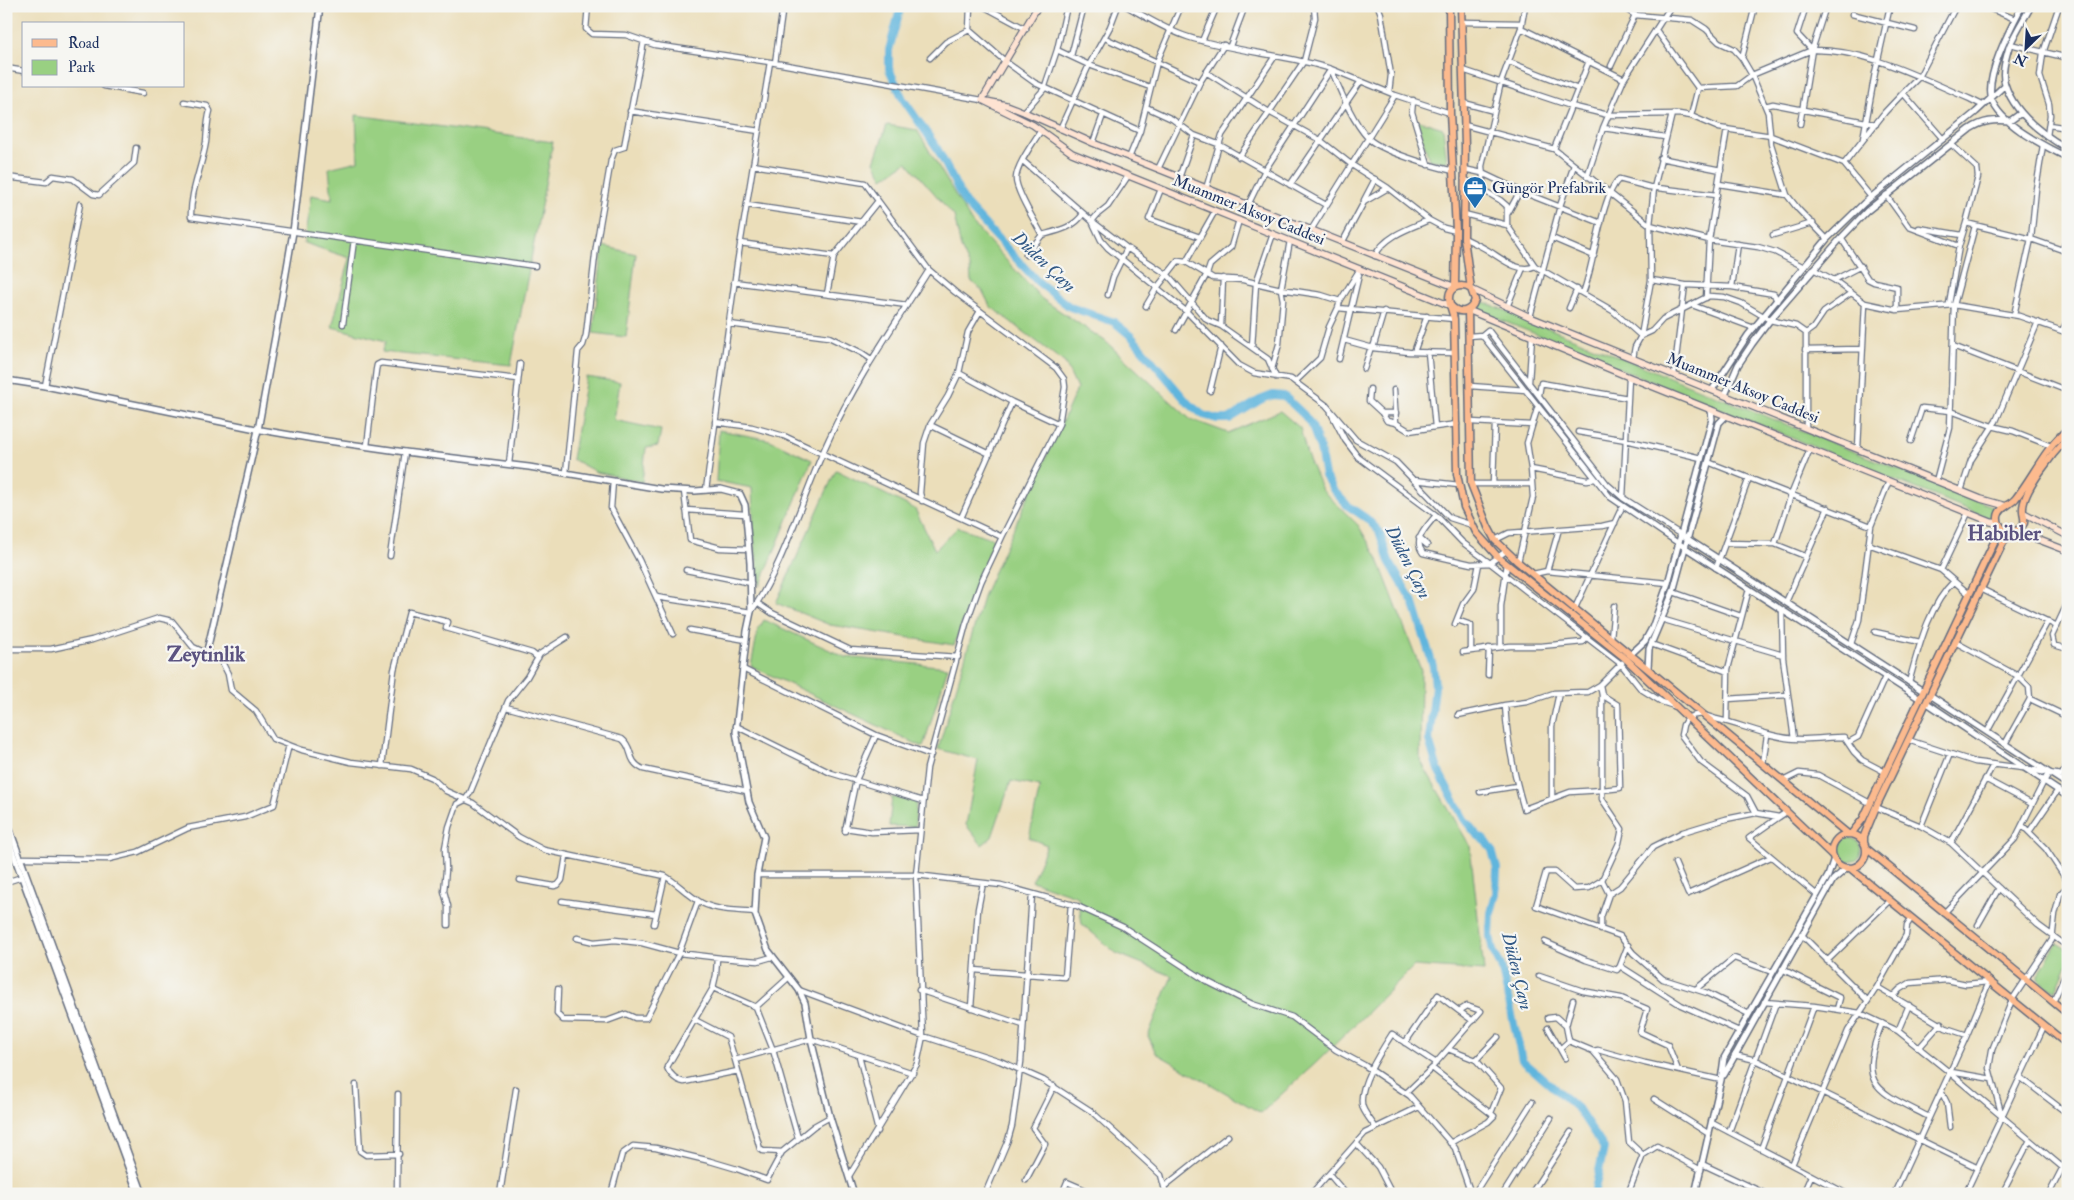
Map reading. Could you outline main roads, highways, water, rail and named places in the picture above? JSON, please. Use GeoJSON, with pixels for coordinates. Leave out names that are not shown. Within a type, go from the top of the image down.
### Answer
{"type":"FeatureCollection","features":[{"type":"Feature","properties":{"kind":"main road"},"geometry":{"type":"LineString","coordinates":[[982,100],[1038,6]]}},
{"type":"Feature","properties":{"kind":"main road"},"geometry":{"type":"LineString","coordinates":[[1449,6],[1450,113],[1456,231],[1455,287],[1450,294],[1454,319],[1457,474],[1464,507],[1472,525],[1498,557],[1626,659],[1782,815],[1840,865],[1849,867],[2068,1045]]}},
{"type":"Feature","properties":{"kind":"main road"},"geometry":{"type":"LineString","coordinates":[[1461,6],[1464,104],[1464,238],[1471,289],[1475,300],[1468,310],[1471,484],[1488,527],[1506,551],[1611,638],[1626,659],[1648,669],[1763,766],[1849,834]]}},
{"type":"Feature","properties":{"kind":"main road","name":"Muammer Aksoy Caddesi"},"geometry":{"type":"LineString","coordinates":[[982,100],[995,102],[1024,112],[1128,158],[1455,287]]}},
{"type":"Feature","properties":{"kind":"main road","name":"Muammer Aksoy Caddesi"},"geometry":{"type":"LineString","coordinates":[[982,100],[1022,118],[1072,153],[1451,306]]}},
{"type":"Feature","properties":{"kind":"main road"},"geometry":{"type":"LineString","coordinates":[[1455,287],[1465,286],[1471,289]]}},
{"type":"Feature","properties":{"kind":"main road","name":"Muammer Aksoy Caddesi"},"geometry":{"type":"LineString","coordinates":[[1471,289],[1530,317],[1961,491],[2008,506]]}},
{"type":"Feature","properties":{"kind":"main road"},"geometry":{"type":"LineString","coordinates":[[1451,306],[1457,311],[1468,310]]}},
{"type":"Feature","properties":{"kind":"main road","name":"Muammer Aksoy Caddesi"},"geometry":{"type":"LineString","coordinates":[[1468,310],[1711,410],[1968,513],[2000,524]]}},
{"type":"Feature","properties":{"kind":"main road"},"geometry":{"type":"LineString","coordinates":[[1849,867],[1860,863],[1866,854],[1864,836],[1885,772],[1995,540],[2000,524],[1999,513],[2008,506],[2051,446],[2068,429]]}},
{"type":"Feature","properties":{"kind":"main road"},"geometry":{"type":"LineString","coordinates":[[1849,834],[1873,805],[1908,740],[2003,543],[2024,523],[2023,512],[2027,494],[2044,466],[2068,437]]}},
{"type":"Feature","properties":{"kind":"main road"},"geometry":{"type":"LineString","coordinates":[[2008,506],[2017,506],[2023,512],[2068,536]]}},
{"type":"Feature","properties":{"kind":"main road"},"geometry":{"type":"LineString","coordinates":[[2000,524],[2005,530],[2068,550]]}},
{"type":"Feature","properties":{"kind":"main road"},"geometry":{"type":"LineString","coordinates":[[1833,857],[1832,845],[1835,840],[1840,836],[1856,835],[1865,846],[1944,913],[2068,1014]]}},
{"type":"Feature","properties":{"kind":"waterway","name":"Düden Çayı"},"geometry":{"type":"LineString","coordinates":[[901,6],[889,50],[889,69],[903,99],[937,148],[965,203],[1037,281],[1070,307],[1114,322],[1131,336],[1188,403],[1203,415],[1217,419],[1229,419],[1260,400],[1273,395],[1284,396],[1304,415],[1312,426],[1320,449],[1325,476],[1334,491],[1348,506],[1366,518],[1379,531],[1389,561],[1414,604],[1433,666],[1435,686],[1429,740],[1438,770],[1464,819],[1477,835],[1486,841],[1492,850],[1497,869],[1496,894],[1491,913],[1490,936],[1493,951],[1501,966],[1522,1060],[1579,1110],[1604,1148],[1594,1194]]}},
{"type":"Feature","properties":{"kind":"place","name":"Güngör Prefabrik"},"geometry":{"type":"Point","coordinates":[1475,209]}},
{"type":"Feature","properties":{"kind":"district","name":"Habibler"},"geometry":{"type":"Point","coordinates":[2004,533]}},
{"type":"Feature","properties":{"kind":"district","name":"Zeytinlik"},"geometry":{"type":"Point","coordinates":[206,654]}}]}
